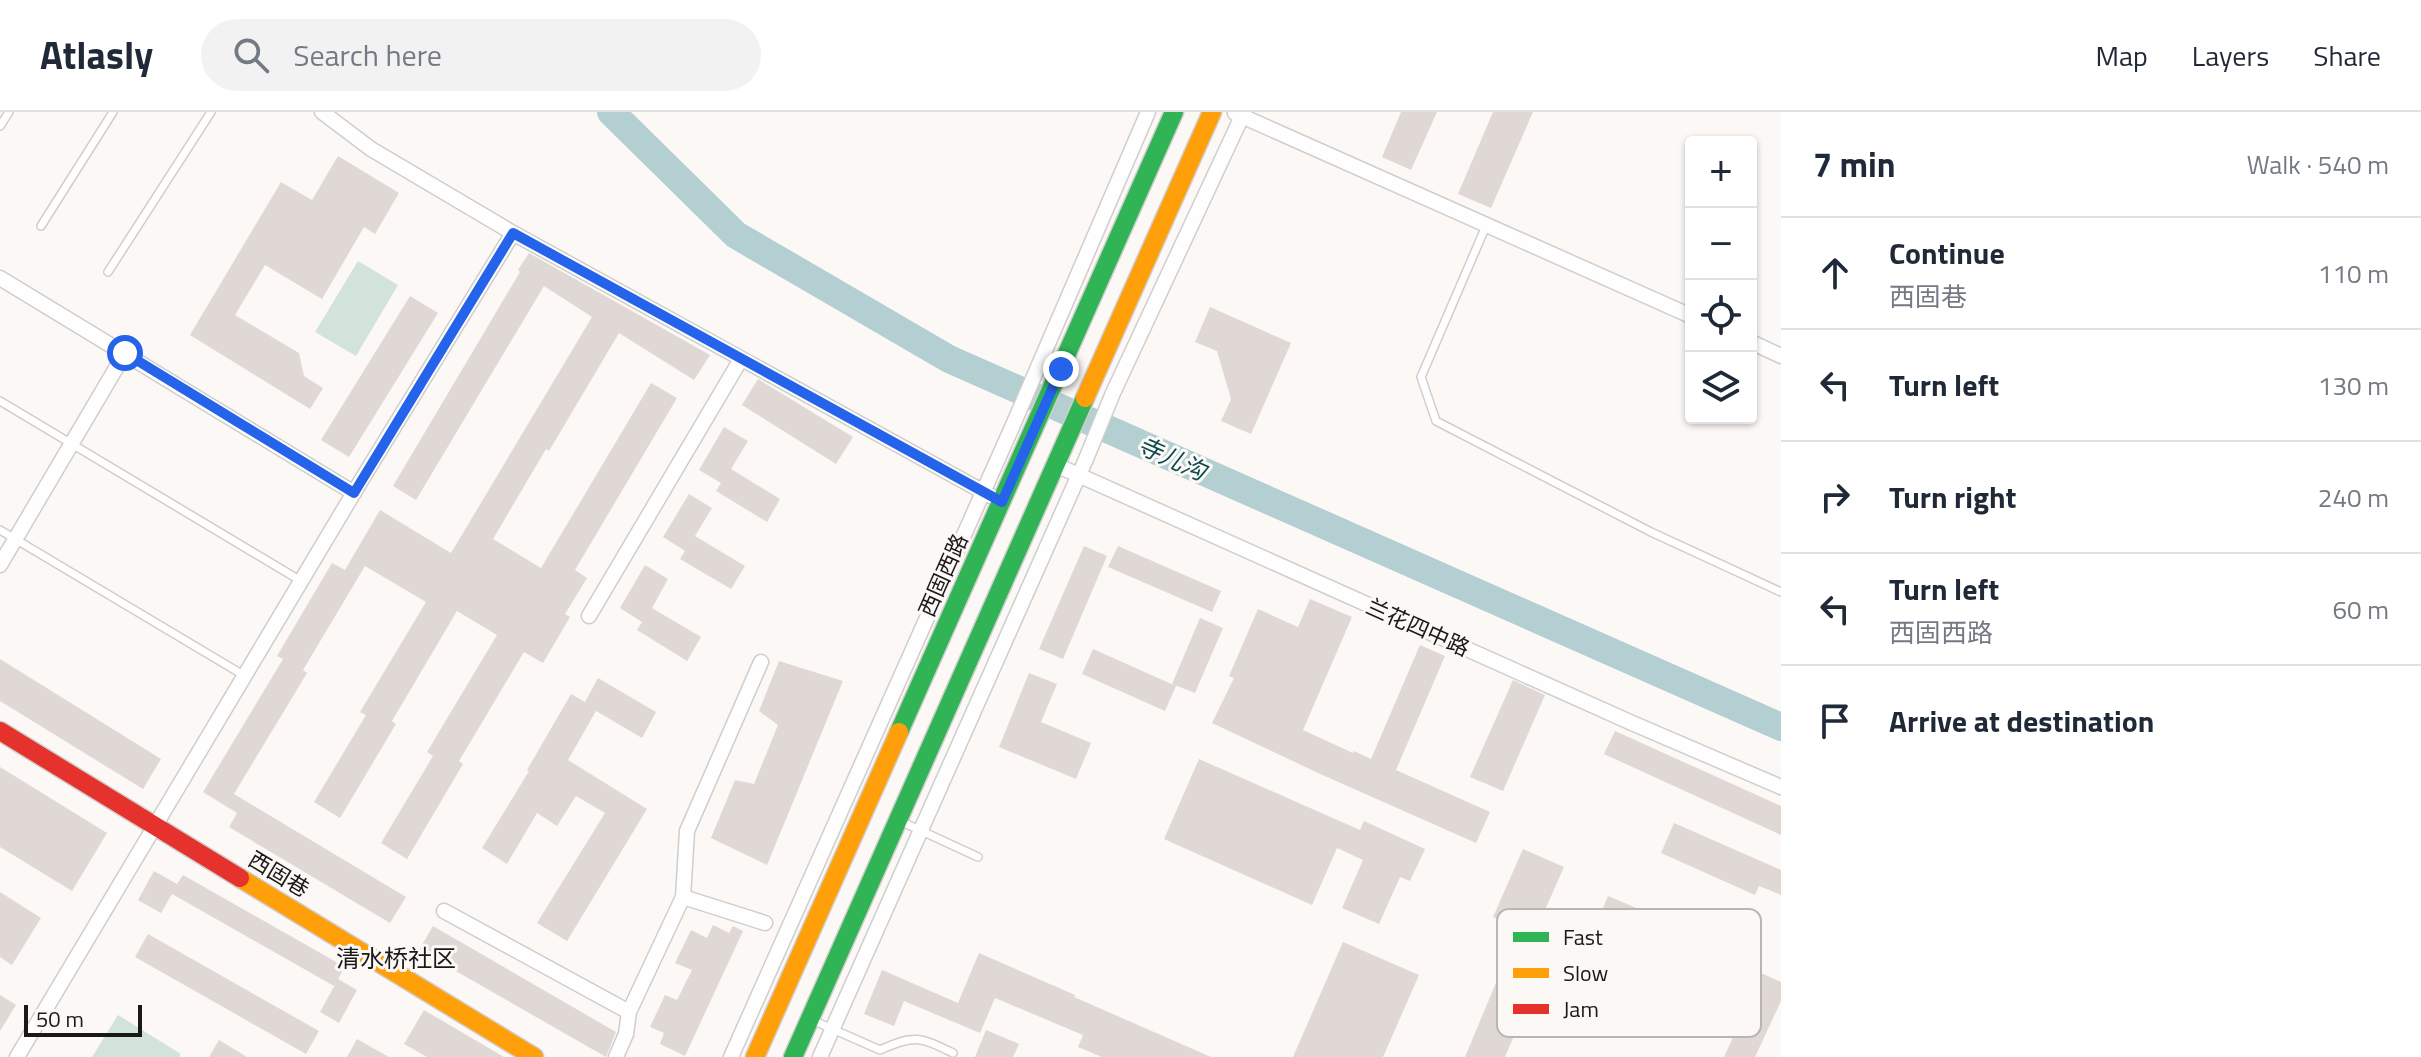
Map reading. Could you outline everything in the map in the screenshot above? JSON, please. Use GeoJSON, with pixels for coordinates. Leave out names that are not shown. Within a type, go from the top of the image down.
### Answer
{"type":"FeatureCollection","features":[{"type":"Feature","properties":{"kind":"main road","name":"西固西路"},"geometry":{"type":"LineString","coordinates":[[755,1057],[1174,112]]}},
{"type":"Feature","properties":{"kind":"main road"},"geometry":{"type":"LineString","coordinates":[[793,1057],[1212,112]]}},
{"type":"Feature","properties":{"kind":"main road","name":"西固巷"},"geometry":{"type":"LineString","coordinates":[[0,731],[534,1057]]}},
{"type":"Feature","properties":{"kind":"street"},"geometry":{"type":"LineString","coordinates":[[322,112],[371,149],[513,233],[1002,502]]}},
{"type":"Feature","properties":{"kind":"street"},"geometry":{"type":"LineString","coordinates":[[731,1057],[1013,425],[1148,112]]}},
{"type":"Feature","properties":{"kind":"street"},"geometry":{"type":"LineString","coordinates":[[820,1057],[1240,113],[1685,313]]}},
{"type":"Feature","properties":{"kind":"street"},"geometry":{"type":"LineString","coordinates":[[17,1057],[513,233]]}},
{"type":"Feature","properties":{"kind":"street"},"geometry":{"type":"LineString","coordinates":[[0,278],[354,493]]}},
{"type":"Feature","properties":{"kind":"street"},"geometry":{"type":"LineString","coordinates":[[1757,345],[1781,356]]}},
{"type":"Feature","properties":{"kind":"street"},"geometry":{"type":"LineString","coordinates":[[0,565],[125,353]]}},
{"type":"Feature","properties":{"kind":"street"},"geometry":{"type":"LineString","coordinates":[[589,616],[741,359]]}},
{"type":"Feature","properties":{"kind":"street","name":"兰花四中路"},"geometry":{"type":"LineString","coordinates":[[1060,456],[1078,474],[1781,787]]}},
{"type":"Feature","properties":{"kind":"street"},"geometry":{"type":"LineString","coordinates":[[616,1057],[626,1034],[629,1012],[683,897],[687,831],[761,662]]}},
{"type":"Feature","properties":{"kind":"street"},"geometry":{"type":"LineString","coordinates":[[683,897],[765,923]]}},
{"type":"Feature","properties":{"kind":"street"},"geometry":{"type":"LineString","coordinates":[[444,911],[629,1012]]}},
{"type":"Feature","properties":{"kind":"lane"},"geometry":{"type":"LineString","coordinates":[[0,126],[9,112]]}},
{"type":"Feature","properties":{"kind":"lane"},"geometry":{"type":"LineString","coordinates":[[41,226],[113,112]]}},
{"type":"Feature","properties":{"kind":"lane"},"geometry":{"type":"LineString","coordinates":[[108,272],[211,112]]}},
{"type":"Feature","properties":{"kind":"lane"},"geometry":{"type":"LineString","coordinates":[[1486,226],[1421,377],[1436,421],[1651,532],[1781,592]]}},
{"type":"Feature","properties":{"kind":"lane"},"geometry":{"type":"LineString","coordinates":[[0,401],[301,581]]}},
{"type":"Feature","properties":{"kind":"lane"},"geometry":{"type":"LineString","coordinates":[[0,530],[245,676]]}},
{"type":"Feature","properties":{"kind":"lane"},"geometry":{"type":"LineString","coordinates":[[898,820],[978,857]]}},
{"type":"Feature","properties":{"kind":"lane"},"geometry":{"type":"LineString","coordinates":[[810,1020],[880,1050],[897,1042],[923,1039],[953,1053]]}},
{"type":"Feature","properties":{"kind":"green space"},"geometry":{"type":"Polygon","coordinates":[[[358,261],[398,285],[356,356],[315,332],[358,261]]]}},
{"type":"Feature","properties":{"kind":"green space"},"geometry":{"type":"Polygon","coordinates":[[[118,1015],[181,1054],[179,1057],[92,1057],[118,1015]]]}},
{"type":"Feature","properties":{"kind":"building"},"geometry":{"type":"Polygon","coordinates":[[[1401,112],[1437,112],[1411,170],[1382,157],[1401,112]]]}},
{"type":"Feature","properties":{"kind":"building"},"geometry":{"type":"Polygon","coordinates":[[[1493,112],[1533,112],[1491,208],[1458,194],[1493,112]]]}},
{"type":"Feature","properties":{"kind":"building"},"geometry":{"type":"Polygon","coordinates":[[[338,156],[399,193],[375,234],[364,227],[322,299],[265,265],[235,315],[299,353],[304,376],[323,388],[310,409],[190,335],[281,182],[312,200],[338,156]]]}},
{"type":"Feature","properties":{"kind":"building"},"geometry":{"type":"Polygon","coordinates":[[[529,253],[710,355],[694,380],[619,333],[549,451],[546,449],[493,539],[541,568],[651,383],[677,398],[575,570],[587,578],[565,614],[570,617],[543,663],[524,652],[459,761],[463,764],[407,859],[381,843],[433,756],[427,752],[497,635],[457,611],[392,721],[396,724],[340,818],[314,802],[366,715],[360,712],[426,602],[365,566],[303,670],[307,673],[234,794],[406,897],[390,923],[229,827],[237,813],[203,792],[283,659],[277,656],[332,563],[345,570],[380,510],[451,553],[592,317],[544,286],[416,500],[393,486],[529,253]]]}},
{"type":"Feature","properties":{"kind":"building"},"geometry":{"type":"Polygon","coordinates":[[[410,296],[438,313],[349,457],[321,440],[410,296]]]}},
{"type":"Feature","properties":{"kind":"building"},"geometry":{"type":"Polygon","coordinates":[[[1210,307],[1291,343],[1251,434],[1221,421],[1231,399],[1217,351],[1195,342],[1210,307]]]}},
{"type":"Feature","properties":{"kind":"building"},"geometry":{"type":"Polygon","coordinates":[[[758,379],[853,437],[836,464],[742,405],[758,379]]]}},
{"type":"Feature","properties":{"kind":"building"},"geometry":{"type":"Polygon","coordinates":[[[724,427],[748,441],[731,469],[780,499],[767,522],[716,491],[721,483],[699,470],[724,427]]]}},
{"type":"Feature","properties":{"kind":"building"},"geometry":{"type":"Polygon","coordinates":[[[689,494],[712,508],[695,536],[745,566],[731,589],[680,559],[685,551],[663,537],[689,494]]]}},
{"type":"Feature","properties":{"kind":"building"},"geometry":{"type":"Polygon","coordinates":[[[1084,546],[1107,556],[1063,659],[1039,649],[1084,546]]]}},
{"type":"Feature","properties":{"kind":"building"},"geometry":{"type":"Polygon","coordinates":[[[1118,546],[1221,591],[1212,612],[1108,567],[1118,546]]]}},
{"type":"Feature","properties":{"kind":"building"},"geometry":{"type":"Polygon","coordinates":[[[645,565],[668,579],[652,608],[701,637],[687,661],[637,630],[642,622],[620,608],[645,565]]]}},
{"type":"Feature","properties":{"kind":"building"},"geometry":{"type":"Polygon","coordinates":[[[1310,599],[1352,617],[1303,730],[1353,753],[1371,759],[1420,645],[1445,656],[1396,770],[1490,812],[1476,843],[1212,723],[1234,678],[1229,676],[1258,609],[1298,627],[1310,599]]]}},
{"type":"Feature","properties":{"kind":"building"},"geometry":{"type":"Polygon","coordinates":[[[1200,618],[1223,628],[1195,693],[1172,684],[1200,618]]]}},
{"type":"Feature","properties":{"kind":"building"},"geometry":{"type":"Polygon","coordinates":[[[1093,649],[1176,686],[1165,711],[1082,674],[1093,649]]]}},
{"type":"Feature","properties":{"kind":"building"},"geometry":{"type":"Polygon","coordinates":[[[0,659],[161,759],[143,789],[0,701],[0,659]]]}},
{"type":"Feature","properties":{"kind":"building"},"geometry":{"type":"Polygon","coordinates":[[[779,661],[843,681],[767,865],[711,838],[735,780],[754,784],[778,725],[759,711],[779,661]]]}},
{"type":"Feature","properties":{"kind":"building"},"geometry":{"type":"Polygon","coordinates":[[[1029,673],[1057,684],[1041,722],[1091,743],[1076,779],[999,747],[1029,673]]]}},
{"type":"Feature","properties":{"kind":"building"},"geometry":{"type":"Polygon","coordinates":[[[598,678],[656,712],[642,738],[596,711],[568,760],[647,809],[567,941],[537,923],[605,813],[576,796],[557,826],[537,813],[507,864],[482,848],[571,694],[585,702],[598,678]]]}},
{"type":"Feature","properties":{"kind":"building"},"geometry":{"type":"Polygon","coordinates":[[[1513,680],[1545,695],[1503,791],[1470,777],[1513,680]]]}},
{"type":"Feature","properties":{"kind":"building"},"geometry":{"type":"Polygon","coordinates":[[[1615,731],[1781,806],[1781,835],[1604,754],[1615,731]]]}},
{"type":"Feature","properties":{"kind":"building"},"geometry":{"type":"Polygon","coordinates":[[[1199,759],[1360,830],[1364,821],[1425,849],[1410,881],[1400,877],[1379,924],[1342,908],[1363,860],[1337,848],[1312,905],[1164,839],[1199,759]]]}},
{"type":"Feature","properties":{"kind":"building"},"geometry":{"type":"Polygon","coordinates":[[[0,767],[107,833],[72,891],[0,847],[0,767]]]}},
{"type":"Feature","properties":{"kind":"building"},"geometry":{"type":"Polygon","coordinates":[[[1674,823],[1781,870],[1781,895],[1759,886],[1755,895],[1661,853],[1674,823]]]}},
{"type":"Feature","properties":{"kind":"building"},"geometry":{"type":"Polygon","coordinates":[[[1523,849],[1564,867],[1545,909],[1497,909],[1497,919],[1493,917],[1523,849]]]}},
{"type":"Feature","properties":{"kind":"building"},"geometry":{"type":"Polygon","coordinates":[[[154,871],[177,884],[183,875],[345,967],[338,979],[357,990],[339,1023],[320,1012],[336,983],[334,986],[172,894],[161,913],[138,900],[154,871]]]}},
{"type":"Feature","properties":{"kind":"building"},"geometry":{"type":"Polygon","coordinates":[[[0,892],[41,918],[12,965],[0,957],[0,892]]]}},
{"type":"Feature","properties":{"kind":"building"},"geometry":{"type":"Polygon","coordinates":[[[1608,896],[1639,909],[1603,909],[1608,896]]]}},
{"type":"Feature","properties":{"kind":"building"},"geometry":{"type":"Polygon","coordinates":[[[713,925],[729,933],[733,926],[743,931],[685,1056],[660,1044],[664,1033],[650,1027],[665,995],[677,1000],[692,970],[675,963],[691,930],[707,938],[713,925]]]}},
{"type":"Feature","properties":{"kind":"building"},"geometry":{"type":"Polygon","coordinates":[[[433,926],[616,1032],[606,1057],[419,950],[433,926]]]}},
{"type":"Feature","properties":{"kind":"building"},"geometry":{"type":"Polygon","coordinates":[[[148,934],[319,1031],[306,1054],[135,957],[148,934]]]}},
{"type":"Feature","properties":{"kind":"building"},"geometry":{"type":"Polygon","coordinates":[[[1343,942],[1419,975],[1383,1057],[1293,1057],[1343,942]]]}},
{"type":"Feature","properties":{"kind":"building"},"geometry":{"type":"Polygon","coordinates":[[[979,953],[1211,1057],[1102,1057],[1078,1047],[1083,1035],[995,998],[980,1033],[904,1001],[894,1026],[864,1014],[882,970],[958,1003],[979,953]]]}},
{"type":"Feature","properties":{"kind":"building"},"geometry":{"type":"Polygon","coordinates":[[[1761,973],[1781,982],[1781,1001],[1755,1057],[1724,1057],[1733,1037],[1761,1037],[1761,973]]]}},
{"type":"Feature","properties":{"kind":"building"},"geometry":{"type":"Polygon","coordinates":[[[1497,980],[1497,1037],[1513,1037],[1505,1057],[1465,1057],[1497,980]]]}},
{"type":"Feature","properties":{"kind":"building"},"geometry":{"type":"Polygon","coordinates":[[[0,995],[16,1005],[0,1031],[0,995]]]}},
{"type":"Feature","properties":{"kind":"building"},"geometry":{"type":"Polygon","coordinates":[[[424,1010],[504,1057],[427,1057],[404,1044],[424,1010]]]}},
{"type":"Feature","properties":{"kind":"building"},"geometry":{"type":"Polygon","coordinates":[[[986,1030],[1019,1044],[1013,1057],[975,1057],[986,1030]]]}},
{"type":"Feature","properties":{"kind":"building"},"geometry":{"type":"Polygon","coordinates":[[[357,1039],[389,1057],[347,1057],[357,1039]]]}},
{"type":"Feature","properties":{"kind":"building"},"geometry":{"type":"Polygon","coordinates":[[[219,1040],[247,1057],[209,1057],[219,1040]]]}},
{"type":"Feature","properties":{"kind":"waterway","name":"寺儿沟"},"geometry":{"type":"LineString","coordinates":[[611,112],[736,235],[949,359],[1781,727]]}},
{"type":"Feature","properties":{"kind":"traffic: fast"},"geometry":{"type":"LineString","coordinates":[[899,732],[1174,112]]}},
{"type":"Feature","properties":{"kind":"traffic: fast"},"geometry":{"type":"LineString","coordinates":[[793,1057],[1085,398]]}},
{"type":"Feature","properties":{"kind":"traffic: slow"},"geometry":{"type":"LineString","coordinates":[[1085,398],[1212,112]]}},
{"type":"Feature","properties":{"kind":"traffic: slow"},"geometry":{"type":"LineString","coordinates":[[755,1057],[899,732]]}},
{"type":"Feature","properties":{"kind":"traffic: slow"},"geometry":{"type":"LineString","coordinates":[[240,878],[534,1057]]}},
{"type":"Feature","properties":{"kind":"traffic: jam"},"geometry":{"type":"LineString","coordinates":[[0,731],[240,878]]}},
{"type":"Feature","properties":{"kind":"district","name":"清水桥社区"},"geometry":{"type":"Point","coordinates":[396,958]}},
{"type":"Feature","properties":{"kind":"route"},"geometry":{"type":"LineString","coordinates":[[125,353],[354,493],[513,233],[1002,502],[1061,369]]}}]}
